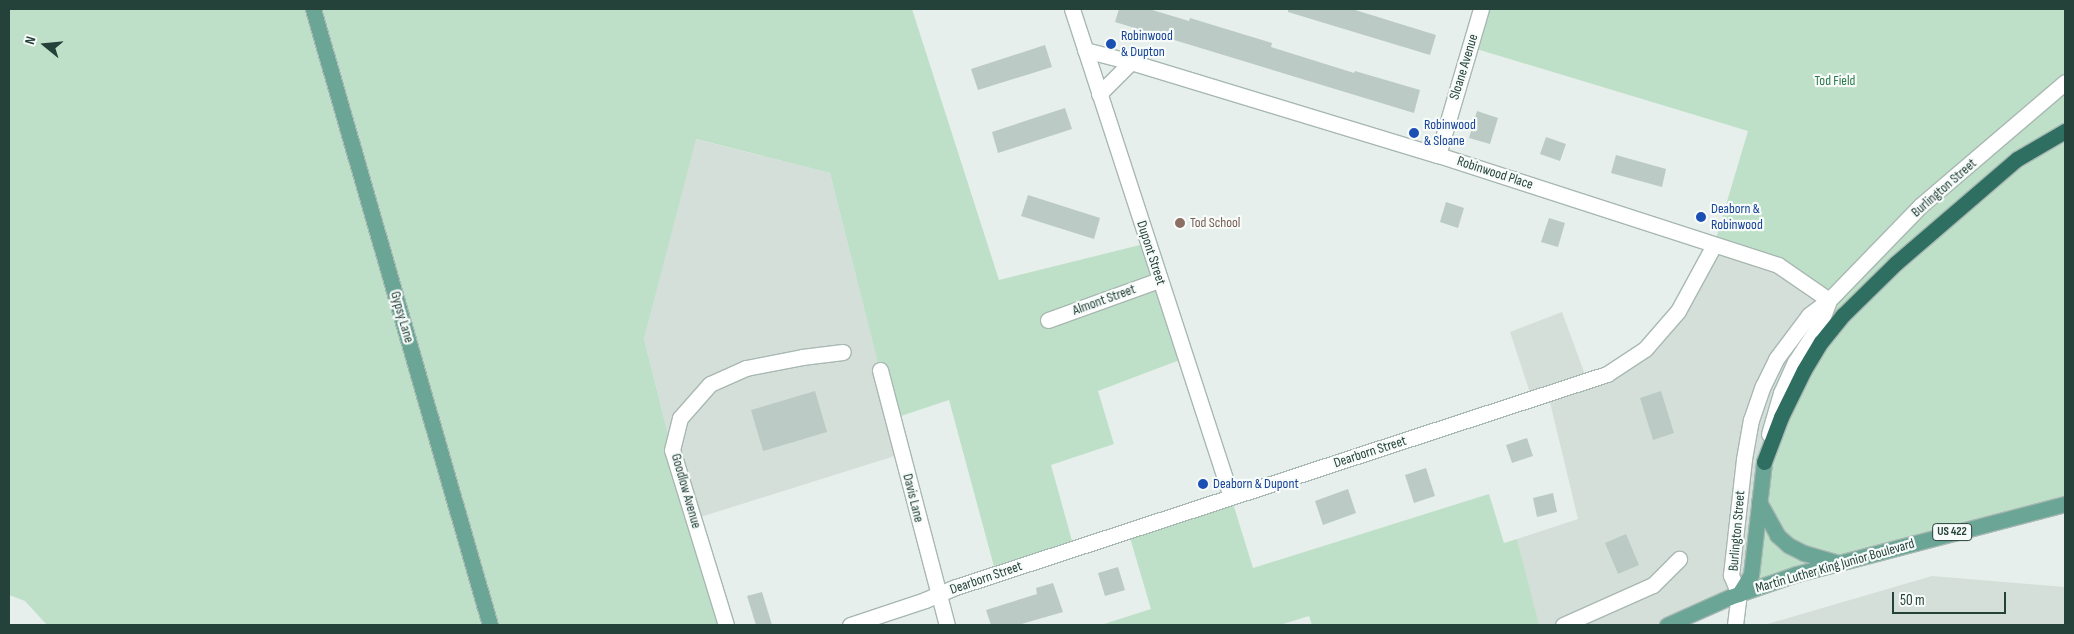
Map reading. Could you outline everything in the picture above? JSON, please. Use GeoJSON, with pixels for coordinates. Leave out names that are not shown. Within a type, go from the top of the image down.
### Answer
{"type":"FeatureCollection","features":[{"type":"Feature","properties":{"kind":"highway"},"geometry":{"type":"LineString","coordinates":[[1764,462],[1780,417],[1804,370],[1821,342],[1843,314],[1896,263],[2017,159],[2065,132]]}},
{"type":"Feature","properties":{"kind":"main road","name":"Gypsy Lane"},"geometry":{"type":"LineString","coordinates":[[313,9],[490,625]]}},
{"type":"Feature","properties":{"kind":"main road","name":"Burlington Street"},"geometry":{"type":"LineString","coordinates":[[1739,594],[1751,576],[1764,462]]}},
{"type":"Feature","properties":{"kind":"main road"},"geometry":{"type":"LineString","coordinates":[[1759,502],[1777,535],[1788,545],[1804,553],[1838,563]]}},
{"type":"Feature","properties":{"kind":"main road","name":"Martin Luther King Junior Boulevard"},"geometry":{"type":"LineString","coordinates":[[1667,625],[1739,594],[1838,563],[2065,504]]}},
{"type":"Feature","properties":{"kind":"street","name":"Dupont Street"},"geometry":{"type":"LineString","coordinates":[[1072,9],[1231,497]]}},
{"type":"Feature","properties":{"kind":"street","name":"Sloane Avenue"},"geometry":{"type":"LineString","coordinates":[[1438,155],[1476,10]]}},
{"type":"Feature","properties":{"kind":"street","name":"Robinwood Place"},"geometry":{"type":"LineString","coordinates":[[1085,50],[1131,62],[1438,155],[1714,245]]}},
{"type":"Feature","properties":{"kind":"street"},"geometry":{"type":"LineString","coordinates":[[1099,94],[1131,62]]}},
{"type":"Feature","properties":{"kind":"street","name":"Burlington Street"},"geometry":{"type":"LineString","coordinates":[[1739,594],[1731,575],[1744,459],[1751,420],[1762,386],[1776,359],[1809,315],[1829,300],[1920,206],[2065,82]]}},
{"type":"Feature","properties":{"kind":"street"},"geometry":{"type":"LineString","coordinates":[[1714,245],[1778,265],[1829,300]]}},
{"type":"Feature","properties":{"kind":"street","name":"Dearborn Street"},"geometry":{"type":"LineString","coordinates":[[850,625],[939,594],[956,586],[1607,374],[1645,349],[1678,310],[1714,245]]}},
{"type":"Feature","properties":{"kind":"street","name":"Almont Street"},"geometry":{"type":"LineString","coordinates":[[1048,320],[1160,280]]}},
{"type":"Feature","properties":{"kind":"street","name":"Burlington Street"},"geometry":{"type":"LineString","coordinates":[[1764,462],[1770,425],[1781,393],[1795,362],[1820,324],[1829,300]]}},
{"type":"Feature","properties":{"kind":"street","name":"Goodlow Avenue"},"geometry":{"type":"LineString","coordinates":[[726,625],[672,450],[680,418],[710,384],[746,368],[802,357],[843,352]]}},
{"type":"Feature","properties":{"kind":"street","name":"Davis Lane"},"geometry":{"type":"LineString","coordinates":[[880,370],[947,625]]}},
{"type":"Feature","properties":{"kind":"street"},"geometry":{"type":"LineString","coordinates":[[1563,625],[1653,585],[1680,559]]}},
{"type":"Feature","properties":{"kind":"street"},"geometry":{"type":"LineString","coordinates":[[1735,625],[1739,594]]}},
{"type":"Feature","properties":{"kind":"shaded area"},"geometry":{"type":"Polygon","coordinates":[[[695,139],[830,173],[901,454],[694,519],[672,450],[644,339],[695,139]]]}},
{"type":"Feature","properties":{"kind":"shaded area"},"geometry":{"type":"Polygon","coordinates":[[[1714,245],[1778,265],[1829,300],[1756,520],[1739,594],[1667,625],[1538,625],[1517,539],[1578,519],[1548,394],[1532,399],[1510,332],[1562,312],[1587,380],[1645,349],[1714,245]]]}},
{"type":"Feature","properties":{"kind":"shaded area"},"geometry":{"type":"Polygon","coordinates":[[[1932,576],[2065,587],[2065,625],[1764,625],[1932,576]]]}},
{"type":"Feature","properties":{"kind":"green space"},"geometry":{"type":"Polygon","coordinates":[[[9,9],[912,9],[999,280],[1148,243],[1185,358],[1098,391],[1114,444],[1051,465],[1074,548],[996,574],[949,400],[892,419],[830,173],[696,139],[644,339],[672,450],[726,625],[490,625],[489,622],[478,625],[47,625],[25,601],[9,595],[9,9]]]}},
{"type":"Feature","properties":{"kind":"green space","name":"Tod Field"},"geometry":{"type":"Polygon","coordinates":[[[1481,9],[2065,9],[2065,504],[1739,594],[1751,575],[1764,462],[1829,300],[1778,265],[1714,245],[1748,131],[1470,47],[1481,9]]]}},
{"type":"Feature","properties":{"kind":"green space"},"geometry":{"type":"Polygon","coordinates":[[[1489,494],[1504,543],[1517,539],[1539,625],[1312,625],[1309,616],[1280,625],[1101,625],[1151,609],[1128,531],[1231,497],[1253,568],[1489,494]]]}},
{"type":"Feature","properties":{"kind":"building"},"geometry":{"type":"Polygon","coordinates":[[[1119,9],[1149,9],[1189,21],[1190,18],[1272,43],[1271,47],[1354,73],[1355,71],[1420,90],[1414,113],[1115,22],[1119,9]]]}},
{"type":"Feature","properties":{"kind":"building"},"geometry":{"type":"Polygon","coordinates":[[[1288,9],[1352,9],[1436,35],[1430,55],[1288,12],[1288,9]]]}},
{"type":"Feature","properties":{"kind":"building"},"geometry":{"type":"Polygon","coordinates":[[[1045,45],[1052,67],[978,90],[971,69],[1045,45]]]}},
{"type":"Feature","properties":{"kind":"building"},"geometry":{"type":"Polygon","coordinates":[[[1065,108],[1072,129],[998,153],[992,132],[1065,108]]]}},
{"type":"Feature","properties":{"kind":"building"},"geometry":{"type":"Polygon","coordinates":[[[1477,111],[1498,118],[1490,144],[1469,138],[1477,111]]]}},
{"type":"Feature","properties":{"kind":"building"},"geometry":{"type":"Polygon","coordinates":[[[1546,137],[1566,144],[1560,161],[1540,154],[1546,137]]]}},
{"type":"Feature","properties":{"kind":"building"},"geometry":{"type":"Polygon","coordinates":[[[1616,155],[1666,169],[1662,187],[1611,173],[1616,155]]]}},
{"type":"Feature","properties":{"kind":"building"},"geometry":{"type":"Polygon","coordinates":[[[1028,195],[1100,218],[1094,239],[1021,216],[1028,195]]]}},
{"type":"Feature","properties":{"kind":"building"},"geometry":{"type":"Polygon","coordinates":[[[1446,202],[1464,208],[1458,228],[1440,222],[1446,202]]]}},
{"type":"Feature","properties":{"kind":"building"},"geometry":{"type":"Polygon","coordinates":[[[1549,218],[1565,223],[1558,247],[1541,242],[1549,218]]]}},
{"type":"Feature","properties":{"kind":"building"},"geometry":{"type":"Polygon","coordinates":[[[815,391],[827,432],[763,451],[751,410],[815,391]]]}},
{"type":"Feature","properties":{"kind":"building"},"geometry":{"type":"Polygon","coordinates":[[[1661,391],[1674,433],[1653,440],[1640,398],[1661,391]]]}},
{"type":"Feature","properties":{"kind":"building"},"geometry":{"type":"Polygon","coordinates":[[[1527,438],[1533,456],[1512,463],[1506,445],[1527,438]]]}},
{"type":"Feature","properties":{"kind":"building"},"geometry":{"type":"Polygon","coordinates":[[[1426,468],[1435,496],[1414,503],[1405,475],[1426,468]]]}},
{"type":"Feature","properties":{"kind":"building"},"geometry":{"type":"Polygon","coordinates":[[[1348,489],[1356,513],[1323,525],[1315,501],[1348,489]]]}},
{"type":"Feature","properties":{"kind":"building"},"geometry":{"type":"Polygon","coordinates":[[[1553,493],[1557,512],[1537,517],[1533,498],[1553,493]]]}},
{"type":"Feature","properties":{"kind":"building"},"geometry":{"type":"Polygon","coordinates":[[[1626,534],[1639,565],[1618,574],[1605,543],[1626,534]]]}},
{"type":"Feature","properties":{"kind":"building"},"geometry":{"type":"Polygon","coordinates":[[[1118,567],[1125,590],[1105,596],[1098,573],[1118,567]]]}},
{"type":"Feature","properties":{"kind":"building"},"geometry":{"type":"Polygon","coordinates":[[[1053,583],[1063,612],[1018,625],[991,625],[986,610],[1037,594],[1036,588],[1053,583]]]}},
{"type":"Feature","properties":{"kind":"building"},"geometry":{"type":"Polygon","coordinates":[[[762,592],[772,625],[756,625],[747,596],[762,592]]]}},
{"type":"Feature","properties":{"kind":"place","name":"Robinwood & Dupton"},"geometry":{"type":"Point","coordinates":[1111,44]}},
{"type":"Feature","properties":{"kind":"place","name":"Robinwood & Sloane"},"geometry":{"type":"Point","coordinates":[1414,133]}},
{"type":"Feature","properties":{"kind":"place","name":"Deaborn & Robinwood"},"geometry":{"type":"Point","coordinates":[1701,217]}},
{"type":"Feature","properties":{"kind":"place","name":"Tod School"},"geometry":{"type":"Point","coordinates":[1180,223]}},
{"type":"Feature","properties":{"kind":"place","name":"Deaborn & Dupont"},"geometry":{"type":"Point","coordinates":[1203,484]}}]}
